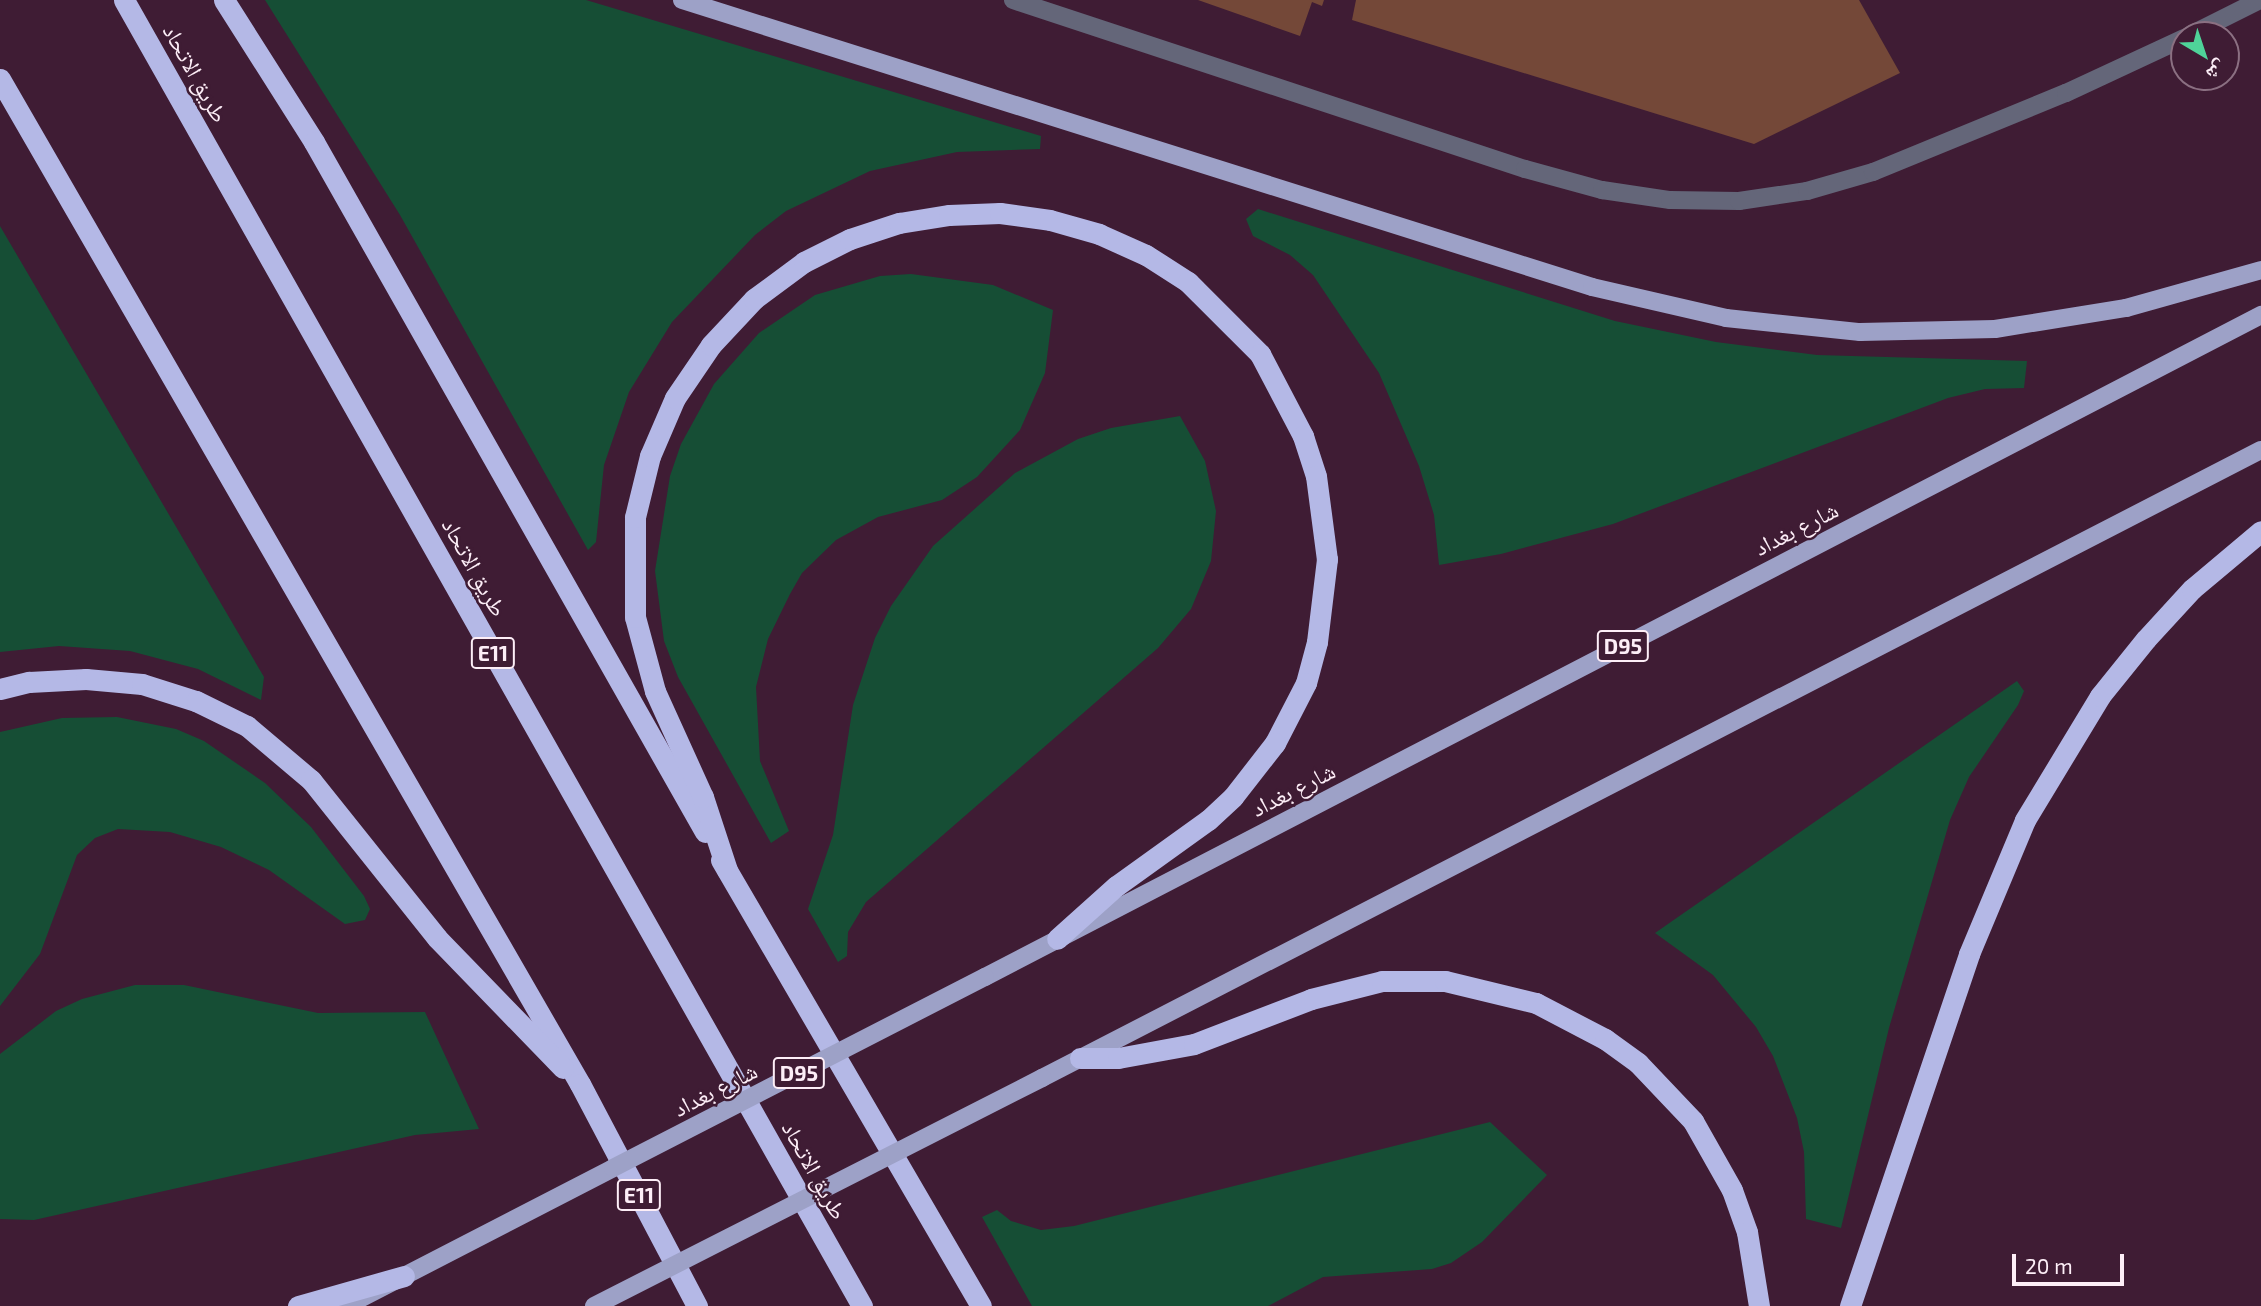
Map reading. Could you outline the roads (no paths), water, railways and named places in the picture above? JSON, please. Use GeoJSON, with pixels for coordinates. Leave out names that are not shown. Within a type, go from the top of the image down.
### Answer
{"type":"FeatureCollection","features":[{"type":"Feature","properties":{"kind":"highway","name":"طريق الاتحاد"},"geometry":{"type":"LineString","coordinates":[[124,0],[862,1306]]}},
{"type":"Feature","properties":{"kind":"highway"},"geometry":{"type":"LineString","coordinates":[[224,0],[314,142],[727,870],[981,1306]]}},
{"type":"Feature","properties":{"kind":"highway","name":"E11"},"geometry":{"type":"LineString","coordinates":[[0,79],[580,1084],[697,1306]]}},
{"type":"Feature","properties":{"kind":"highway"},"geometry":{"type":"LineString","coordinates":[[727,870],[703,797],[655,691],[635,617],[635,517],[650,456],[675,398],[711,345],[754,299],[804,261],[850,239],[899,223],[949,215],[1000,214],[1050,220],[1099,234],[1178,275],[1226,316],[1259,354],[1303,436],[1316,476],[1327,559],[1325,601],[1306,682],[1269,753],[1208,820],[1116,886],[1057,939]]}},
{"type":"Feature","properties":{"kind":"highway"},"geometry":{"type":"LineString","coordinates":[[1850,1306],[1969,954],[2025,820],[2100,696],[2146,639],[2192,590],[2261,531]]}},
{"type":"Feature","properties":{"kind":"highway"},"geometry":{"type":"LineString","coordinates":[[0,689],[29,682],[86,679],[142,684],[197,701],[247,726],[311,779],[437,938],[580,1084]]}},
{"type":"Feature","properties":{"kind":"highway"},"geometry":{"type":"LineString","coordinates":[[1080,1058],[1131,1056],[1194,1044],[1311,999],[1382,981],[1445,981],[1536,1003],[1605,1040],[1638,1063],[1693,1121],[1732,1190],[1746,1231],[1759,1306]]}},
{"type":"Feature","properties":{"kind":"highway"},"geometry":{"type":"LineString","coordinates":[[298,1306],[404,1276]]}},
{"type":"Feature","properties":{"kind":"main road"},"geometry":{"type":"LineString","coordinates":[[682,0],[1592,287],[1726,318],[1860,332],[1995,329],[2126,308],[2261,270]]}},
{"type":"Feature","properties":{"kind":"main road","name":"شارع بغداد"},"geometry":{"type":"LineString","coordinates":[[346,1306],[2261,315]]}},
{"type":"Feature","properties":{"kind":"main road"},"geometry":{"type":"LineString","coordinates":[[594,1306],[2261,450]]}},
{"type":"Feature","properties":{"kind":"street"},"geometry":{"type":"LineString","coordinates":[[1013,0],[1525,169],[1602,190],[1670,200],[1739,201],[1807,191],[1873,172],[2066,93],[2170,45]]}},
{"type":"Feature","properties":{"kind":"street"},"geometry":{"type":"LineString","coordinates":[[2218,21],[2260,0]]}}]}
